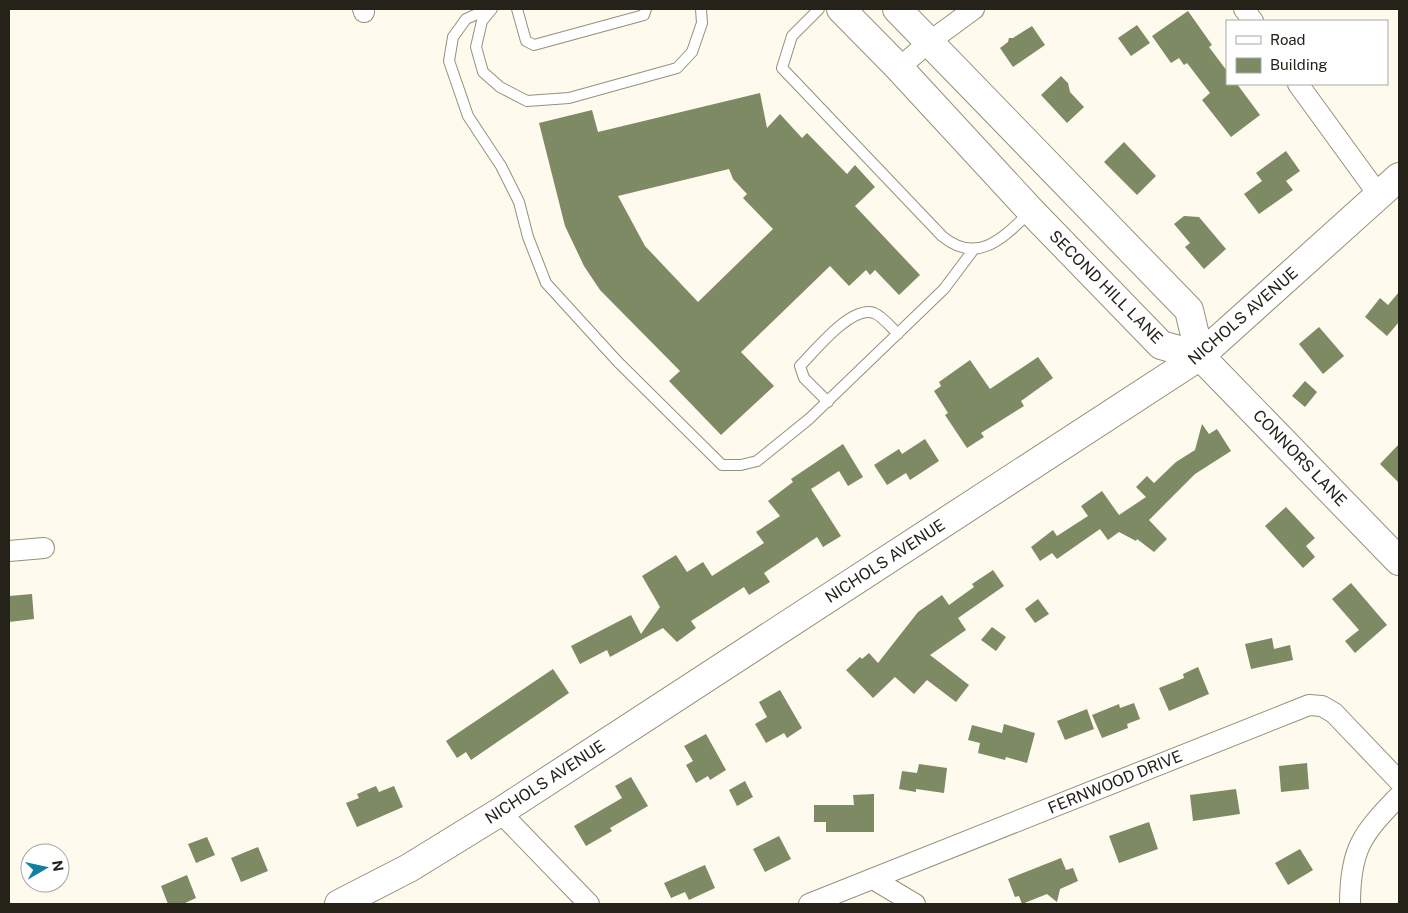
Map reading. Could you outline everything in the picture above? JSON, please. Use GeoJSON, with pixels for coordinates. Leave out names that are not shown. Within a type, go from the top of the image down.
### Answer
{"type":"FeatureCollection","features":[{"type":"Feature","properties":{"kind":"street","name":"SECOND HILL LANE"},"geometry":{"type":"LineString","coordinates":[[841,9],[899,68],[1031,211],[1161,345],[1200,356]]}},
{"type":"Feature","properties":{"kind":"street"},"geometry":{"type":"LineString","coordinates":[[897,9],[1189,310],[1200,356]]}},
{"type":"Feature","properties":{"kind":"street"},"geometry":{"type":"LineString","coordinates":[[899,68],[929,42],[974,9]]}},
{"type":"Feature","properties":{"kind":"street"},"geometry":{"type":"LineString","coordinates":[[1244,9],[1252,20]]}},
{"type":"Feature","properties":{"kind":"street"},"geometry":{"type":"LineString","coordinates":[[1299,85],[1378,194]]}},
{"type":"Feature","properties":{"kind":"street","name":"NICHOLS AVENUE"},"geometry":{"type":"LineString","coordinates":[[339,904],[409,868],[500,812],[1200,356],[1399,176]]}},
{"type":"Feature","properties":{"kind":"street"},"geometry":{"type":"LineString","coordinates":[[1031,211],[1063,181]]}},
{"type":"Feature","properties":{"kind":"street","name":"CONNORS LANE"},"geometry":{"type":"LineString","coordinates":[[1200,356],[1399,561]]}},
{"type":"Feature","properties":{"kind":"street"},"geometry":{"type":"LineString","coordinates":[[9,551],[44,548]]}},
{"type":"Feature","properties":{"kind":"street","name":"FERNWOOD DRIVE"},"geometry":{"type":"LineString","coordinates":[[809,904],[1309,705],[1322,706],[1334,713],[1399,781]]}},
{"type":"Feature","properties":{"kind":"street"},"geometry":{"type":"LineString","coordinates":[[1350,904],[1352,867],[1359,846],[1374,822],[1399,796]]}},
{"type":"Feature","properties":{"kind":"street"},"geometry":{"type":"LineString","coordinates":[[500,812],[589,904]]}},
{"type":"Feature","properties":{"kind":"street"},"geometry":{"type":"LineString","coordinates":[[873,879],[915,904]]}},
{"type":"Feature","properties":{"kind":"lane"},"geometry":{"type":"LineString","coordinates":[[488,9],[466,19],[453,37],[449,61],[468,116],[501,166],[519,202],[528,237],[546,283],[625,369],[722,465],[741,466],[757,461],[809,419],[944,289],[974,249]]}},
{"type":"Feature","properties":{"kind":"lane"},"geometry":{"type":"LineString","coordinates":[[492,9],[482,21],[476,47],[483,72],[500,87],[526,101],[569,98],[677,68],[692,52],[702,24],[701,9]]}},
{"type":"Feature","properties":{"kind":"lane"},"geometry":{"type":"LineString","coordinates":[[517,9],[526,41],[534,45],[644,15],[646,9]]}},
{"type":"Feature","properties":{"kind":"lane"},"geometry":{"type":"LineString","coordinates":[[819,9],[792,36],[782,68],[942,236],[956,245],[974,249],[997,242],[1031,211]]}},
{"type":"Feature","properties":{"kind":"lane"},"geometry":{"type":"LineString","coordinates":[[828,402],[804,378],[800,366],[846,320],[864,311],[875,314],[898,334]]}},
{"type":"Feature","properties":{"kind":"building"},"geometry":{"type":"Polygon","coordinates":[[[1188,11],[1212,45],[1209,47],[1226,70],[1226,85],[1238,85],[1260,115],[1231,137],[1202,100],[1210,93],[1187,63],[1184,65],[1179,58],[1171,63],[1152,36],[1188,11]]]}},
{"type":"Feature","properties":{"kind":"building"},"geometry":{"type":"Polygon","coordinates":[[[1137,25],[1150,43],[1131,56],[1118,38],[1137,25]]]}},
{"type":"Feature","properties":{"kind":"building"},"geometry":{"type":"Polygon","coordinates":[[[1032,26],[1045,45],[1013,67],[1000,48],[1008,42],[1009,38],[1013,38],[1032,26]]]}},
{"type":"Feature","properties":{"kind":"building"},"geometry":{"type":"Polygon","coordinates":[[[1061,76],[1068,83],[1070,92],[1084,107],[1067,123],[1041,95],[1061,76]]]}},
{"type":"Feature","properties":{"kind":"building"},"geometry":{"type":"Polygon","coordinates":[[[760,93],[767,128],[780,114],[802,138],[807,133],[847,174],[855,165],[875,187],[855,206],[920,275],[899,295],[875,270],[870,275],[866,270],[849,286],[830,266],[741,352],[774,386],[721,435],[669,381],[680,371],[600,290],[584,266],[565,226],[539,123],[592,110],[598,132],[760,93]],[[729,169],[618,196],[645,246],[698,302],[773,229],[743,198],[747,194],[733,179],[729,169]]]}},
{"type":"Feature","properties":{"kind":"building"},"geometry":{"type":"Polygon","coordinates":[[[1124,142],[1156,176],[1137,195],[1104,162],[1124,142]]]}},
{"type":"Feature","properties":{"kind":"building"},"geometry":{"type":"Polygon","coordinates":[[[1286,151],[1300,171],[1286,181],[1293,190],[1259,214],[1244,194],[1262,181],[1256,173],[1286,151]]]}},
{"type":"Feature","properties":{"kind":"building"},"geometry":{"type":"Polygon","coordinates":[[[1184,216],[1199,217],[1226,249],[1204,269],[1185,247],[1190,243],[1174,224],[1184,216]]]}},
{"type":"Feature","properties":{"kind":"building"},"geometry":{"type":"Polygon","coordinates":[[[1399,292],[1399,322],[1387,336],[1365,317],[1380,298],[1388,305],[1399,292]]]}},
{"type":"Feature","properties":{"kind":"building"},"geometry":{"type":"Polygon","coordinates":[[[1319,327],[1344,356],[1323,374],[1299,344],[1319,327]]]}},
{"type":"Feature","properties":{"kind":"building"},"geometry":{"type":"Polygon","coordinates":[[[1038,357],[1053,378],[1021,401],[1024,406],[981,433],[984,437],[967,448],[945,415],[948,413],[934,391],[941,386],[939,382],[970,360],[990,389],[1038,357]]]}},
{"type":"Feature","properties":{"kind":"building"},"geometry":{"type":"Polygon","coordinates":[[[1305,381],[1317,392],[1305,407],[1292,396],[1305,381]]]}},
{"type":"Feature","properties":{"kind":"building"},"geometry":{"type":"Polygon","coordinates":[[[1202,424],[1209,434],[1217,429],[1231,451],[1195,474],[1149,520],[1167,539],[1154,552],[1137,539],[1136,541],[1119,532],[1108,540],[1100,529],[1057,559],[1052,553],[1040,561],[1031,547],[1053,530],[1057,536],[1088,516],[1081,506],[1102,491],[1119,515],[1146,497],[1136,487],[1147,476],[1154,483],[1176,462],[1195,450],[1202,424]]]}},
{"type":"Feature","properties":{"kind":"building"},"geometry":{"type":"Polygon","coordinates":[[[925,439],[939,461],[910,480],[906,473],[887,485],[874,465],[899,449],[902,454],[925,439]]]}},
{"type":"Feature","properties":{"kind":"building"},"geometry":{"type":"Polygon","coordinates":[[[843,444],[863,477],[848,486],[839,471],[811,489],[841,536],[823,547],[817,537],[764,573],[770,582],[749,595],[744,587],[691,621],[696,628],[677,642],[663,628],[610,657],[607,650],[580,664],[571,646],[631,615],[641,634],[660,607],[642,576],[676,555],[687,572],[703,562],[712,576],[764,543],[756,532],[780,516],[768,501],[793,482],[791,479],[843,444]]]}},
{"type":"Feature","properties":{"kind":"building"},"geometry":{"type":"Polygon","coordinates":[[[1399,444],[1399,483],[1380,464],[1399,444]]]}},
{"type":"Feature","properties":{"kind":"building"},"geometry":{"type":"Polygon","coordinates":[[[1286,507],[1315,538],[1306,546],[1315,557],[1303,568],[1265,526],[1286,507]]]}},
{"type":"Feature","properties":{"kind":"building"},"geometry":{"type":"Polygon","coordinates":[[[993,570],[1004,586],[958,618],[966,630],[930,655],[969,685],[956,702],[927,680],[914,694],[895,677],[873,698],[846,670],[860,657],[862,659],[869,653],[878,663],[918,612],[942,595],[949,605],[974,587],[972,584],[993,570]]]}},
{"type":"Feature","properties":{"kind":"building"},"geometry":{"type":"Polygon","coordinates":[[[1351,583],[1387,625],[1355,653],[1345,641],[1359,630],[1332,599],[1351,583]]]}},
{"type":"Feature","properties":{"kind":"building"},"geometry":{"type":"Polygon","coordinates":[[[32,594],[34,619],[9,622],[9,596],[32,594]]]}},
{"type":"Feature","properties":{"kind":"building"},"geometry":{"type":"Polygon","coordinates":[[[1038,599],[1049,614],[1035,623],[1025,609],[1038,599]]]}},
{"type":"Feature","properties":{"kind":"building"},"geometry":{"type":"Polygon","coordinates":[[[992,627],[1006,637],[996,651],[981,640],[992,627]]]}},
{"type":"Feature","properties":{"kind":"building"},"geometry":{"type":"Polygon","coordinates":[[[1272,638],[1274,649],[1290,645],[1293,660],[1251,669],[1245,644],[1272,638]]]}},
{"type":"Feature","properties":{"kind":"building"},"geometry":{"type":"Polygon","coordinates":[[[1198,667],[1209,694],[1169,711],[1159,688],[1184,678],[1183,674],[1198,667]]]}},
{"type":"Feature","properties":{"kind":"building"},"geometry":{"type":"Polygon","coordinates":[[[553,669],[569,693],[471,760],[466,752],[457,758],[446,741],[553,669]]]}},
{"type":"Feature","properties":{"kind":"building"},"geometry":{"type":"Polygon","coordinates":[[[780,690],[802,728],[787,738],[784,733],[766,743],[755,724],[767,717],[759,702],[780,690]]]}},
{"type":"Feature","properties":{"kind":"building"},"geometry":{"type":"Polygon","coordinates":[[[1134,703],[1140,719],[1127,724],[1128,728],[1102,738],[1092,715],[1119,704],[1120,708],[1134,703]]]}},
{"type":"Feature","properties":{"kind":"building"},"geometry":{"type":"Polygon","coordinates":[[[1087,709],[1094,729],[1065,740],[1057,721],[1087,709]]]}},
{"type":"Feature","properties":{"kind":"building"},"geometry":{"type":"Polygon","coordinates":[[[1004,724],[1035,733],[1027,763],[1006,757],[1005,760],[978,753],[980,743],[968,740],[972,725],[1002,733],[1004,724]]]}},
{"type":"Feature","properties":{"kind":"building"},"geometry":{"type":"Polygon","coordinates":[[[706,734],[726,770],[710,780],[708,776],[696,783],[686,765],[693,761],[684,746],[706,734]]]}},
{"type":"Feature","properties":{"kind":"building"},"geometry":{"type":"Polygon","coordinates":[[[1307,763],[1309,789],[1281,792],[1279,766],[1307,763]]]}},
{"type":"Feature","properties":{"kind":"building"},"geometry":{"type":"Polygon","coordinates":[[[919,764],[947,768],[944,793],[916,789],[916,792],[899,789],[902,771],[917,773],[919,764]]]}},
{"type":"Feature","properties":{"kind":"building"},"geometry":{"type":"Polygon","coordinates":[[[631,777],[648,806],[610,828],[612,831],[586,846],[574,826],[622,798],[615,786],[631,777]]]}},
{"type":"Feature","properties":{"kind":"building"},"geometry":{"type":"Polygon","coordinates":[[[745,781],[753,797],[737,806],[729,790],[745,781]]]}},
{"type":"Feature","properties":{"kind":"building"},"geometry":{"type":"Polygon","coordinates":[[[376,786],[379,792],[394,786],[403,807],[357,827],[346,803],[359,798],[357,794],[376,786]]]}},
{"type":"Feature","properties":{"kind":"building"},"geometry":{"type":"Polygon","coordinates":[[[1236,789],[1240,814],[1193,821],[1190,795],[1236,789]]]}},
{"type":"Feature","properties":{"kind":"building"},"geometry":{"type":"Polygon","coordinates":[[[874,794],[874,832],[826,832],[826,822],[814,822],[814,805],[854,805],[853,795],[874,794]]]}},
{"type":"Feature","properties":{"kind":"building"},"geometry":{"type":"Polygon","coordinates":[[[1149,822],[1158,849],[1119,863],[1109,836],[1149,822]]]}},
{"type":"Feature","properties":{"kind":"building"},"geometry":{"type":"Polygon","coordinates":[[[779,836],[791,859],[765,872],[753,849],[779,836]]]}},
{"type":"Feature","properties":{"kind":"building"},"geometry":{"type":"Polygon","coordinates":[[[207,837],[215,855],[196,863],[188,844],[207,837]]]}},
{"type":"Feature","properties":{"kind":"building"},"geometry":{"type":"Polygon","coordinates":[[[258,847],[268,871],[241,882],[231,858],[258,847]]]}},
{"type":"Feature","properties":{"kind":"building"},"geometry":{"type":"Polygon","coordinates":[[[1300,849],[1313,870],[1288,885],[1275,863],[1300,849]]]}},
{"type":"Feature","properties":{"kind":"building"},"geometry":{"type":"Polygon","coordinates":[[[1061,858],[1066,870],[1073,868],[1078,881],[1060,889],[1057,902],[1047,894],[1022,904],[1019,896],[1015,897],[1008,879],[1061,858]]]}},
{"type":"Feature","properties":{"kind":"building"},"geometry":{"type":"Polygon","coordinates":[[[705,865],[715,888],[689,900],[685,892],[671,898],[664,883],[705,865]]]}},
{"type":"Feature","properties":{"kind":"building"},"geometry":{"type":"Polygon","coordinates":[[[187,875],[196,898],[183,904],[168,904],[161,886],[187,875]]]}}]}
